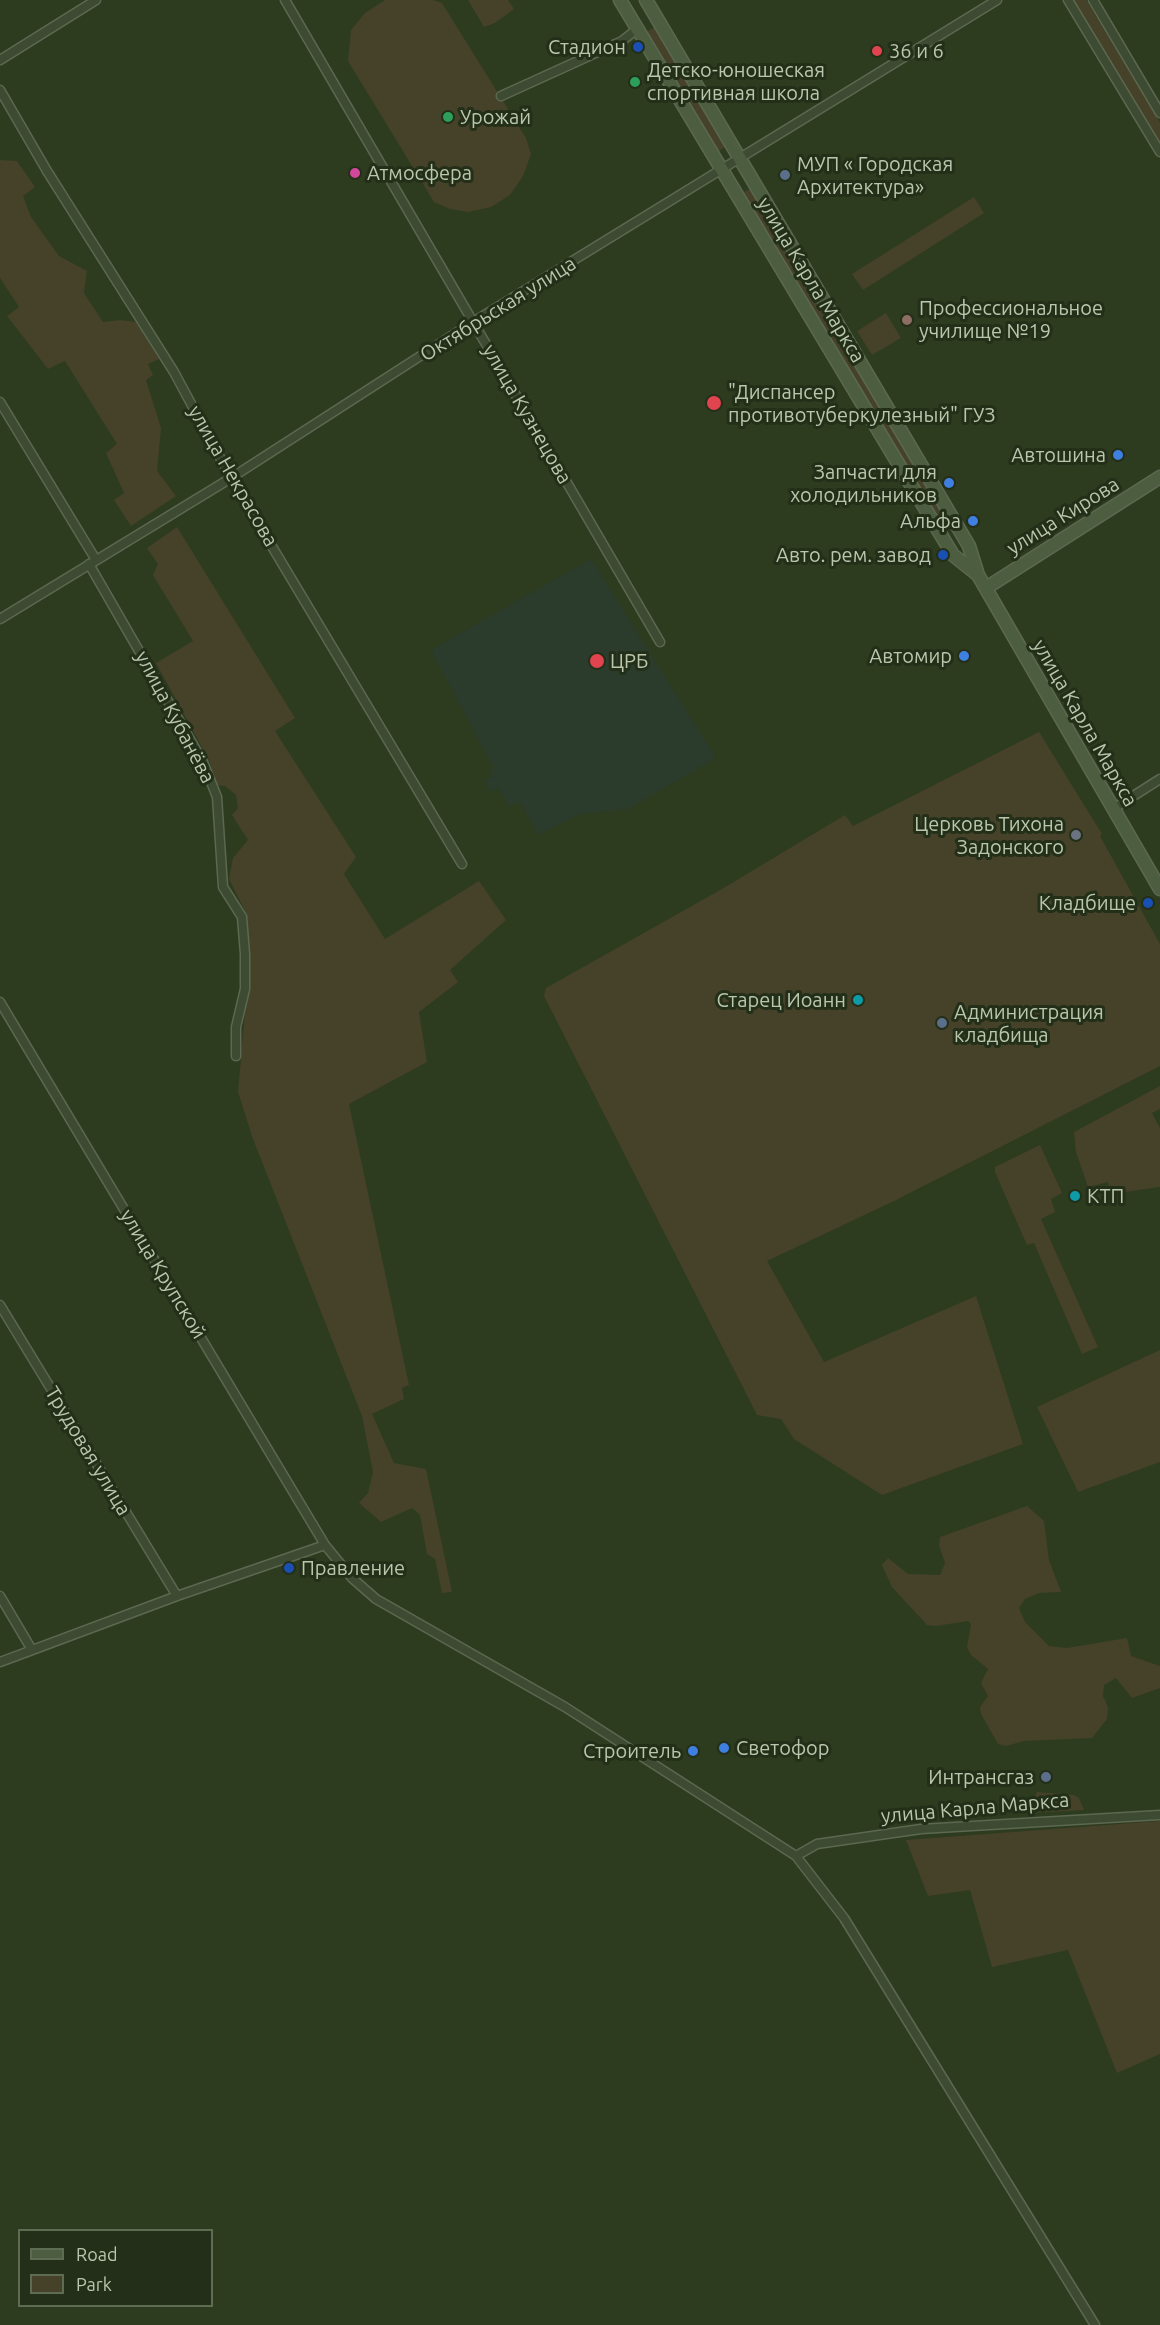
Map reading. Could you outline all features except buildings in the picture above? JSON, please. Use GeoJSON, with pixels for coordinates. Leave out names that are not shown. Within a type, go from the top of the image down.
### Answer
{"type":"FeatureCollection","features":[{"type":"Feature","properties":{"kind":"main road","name":"улица Карла Маркса"},"geometry":{"type":"LineString","coordinates":[[620,0],[953,555],[978,575]]}},
{"type":"Feature","properties":{"kind":"main road","name":"улица Карла Маркса"},"geometry":{"type":"LineString","coordinates":[[646,0],[969,546],[978,575],[1160,889]]}},
{"type":"Feature","properties":{"kind":"main road"},"geometry":{"type":"LineString","coordinates":[[637,29],[657,17]]}},
{"type":"Feature","properties":{"kind":"main road","name":"улица Кирова"},"geometry":{"type":"LineString","coordinates":[[986,588],[1160,477]]}},
{"type":"Feature","properties":{"kind":"street"},"geometry":{"type":"LineString","coordinates":[[0,60],[96,0]]}},
{"type":"Feature","properties":{"kind":"street","name":"улица Кузнецова"},"geometry":{"type":"LineString","coordinates":[[285,0],[660,642]]}},
{"type":"Feature","properties":{"kind":"street","name":"Октябрьская улица"},"geometry":{"type":"LineString","coordinates":[[0,619],[231,478],[473,322],[723,171],[997,0]]}},
{"type":"Feature","properties":{"kind":"street"},"geometry":{"type":"LineString","coordinates":[[1068,0],[1160,152]]}},
{"type":"Feature","properties":{"kind":"street"},"geometry":{"type":"LineString","coordinates":[[1093,0],[1160,113]]}},
{"type":"Feature","properties":{"kind":"street"},"geometry":{"type":"LineString","coordinates":[[501,96],[622,41],[637,29]]}},
{"type":"Feature","properties":{"kind":"street","name":"улица Некрасова"},"geometry":{"type":"LineString","coordinates":[[0,90],[46,171],[174,372],[231,478],[462,864]]}},
{"type":"Feature","properties":{"kind":"street","name":"улица Кубанёва"},"geometry":{"type":"LineString","coordinates":[[0,402],[92,562],[202,762],[217,797],[223,887],[242,917],[245,954],[244,989],[236,1027],[236,1056]]}},
{"type":"Feature","properties":{"kind":"street"},"geometry":{"type":"LineString","coordinates":[[1113,810],[1160,779]]}},
{"type":"Feature","properties":{"kind":"street","name":"улица Крупской"},"geometry":{"type":"LineString","coordinates":[[0,1002],[326,1545],[352,1578],[376,1599],[566,1707],[796,1856],[844,1918],[1095,2325]]}},
{"type":"Feature","properties":{"kind":"street","name":"Трудовая улица"},"geometry":{"type":"LineString","coordinates":[[0,1305],[177,1596]]}},
{"type":"Feature","properties":{"kind":"street"},"geometry":{"type":"LineString","coordinates":[[0,1662],[177,1596],[326,1545]]}},
{"type":"Feature","properties":{"kind":"street"},"geometry":{"type":"LineString","coordinates":[[0,1596],[32,1650]]}},
{"type":"Feature","properties":{"kind":"street","name":"улица Карла Маркса"},"geometry":{"type":"LineString","coordinates":[[796,1856],[817,1844],[921,1829],[1160,1815]]}},
{"type":"Feature","properties":{"kind":"shaded area"},"geometry":{"type":"Polygon","coordinates":[[[591,559],[716,758],[628,809],[580,814],[538,835],[520,802],[508,807],[499,788],[490,792],[484,781],[492,777],[490,772],[494,769],[431,650],[591,559]]]}},
{"type":"Feature","properties":{"kind":"green space","name":"Урожай"},"geometry":{"type":"Polygon","coordinates":[[[385,0],[433,0],[442,3],[526,138],[531,154],[523,176],[510,195],[491,207],[468,212],[450,209],[434,202],[348,61],[351,30],[365,13],[385,0]]]}},
{"type":"Feature","properties":{"kind":"green space"},"geometry":{"type":"Polygon","coordinates":[[[468,0],[508,0],[514,9],[495,23],[484,27],[468,0]]]}},
{"type":"Feature","properties":{"kind":"green space"},"geometry":{"type":"Polygon","coordinates":[[[1073,0],[1086,0],[1160,122],[1160,144],[1073,0]]]}},
{"type":"Feature","properties":{"kind":"green space"},"geometry":{"type":"Polygon","coordinates":[[[657,26],[727,146],[717,152],[646,32],[657,26]]]}},
{"type":"Feature","properties":{"kind":"green space"},"geometry":{"type":"Polygon","coordinates":[[[0,160],[17,161],[35,187],[23,196],[31,217],[59,256],[87,271],[84,293],[103,322],[120,320],[136,322],[159,359],[148,364],[153,375],[146,380],[161,428],[157,471],[176,496],[131,526],[114,500],[124,493],[106,453],[117,444],[65,361],[48,369],[7,316],[19,307],[0,278],[0,160]]]}},
{"type":"Feature","properties":{"kind":"green space"},"geometry":{"type":"Polygon","coordinates":[[[752,188],[952,525],[945,530],[742,193],[752,188]]]}},
{"type":"Feature","properties":{"kind":"green space"},"geometry":{"type":"Polygon","coordinates":[[[974,197],[984,213],[863,290],[852,274],[974,197]]]}},
{"type":"Feature","properties":{"kind":"green space"},"geometry":{"type":"Polygon","coordinates":[[[886,313],[901,338],[872,355],[857,331],[886,313]]]}},
{"type":"Feature","properties":{"kind":"green space"},"geometry":{"type":"Polygon","coordinates":[[[177,527],[295,718],[275,731],[356,857],[344,874],[385,939],[479,881],[506,920],[450,970],[458,982],[419,1012],[427,1062],[349,1104],[409,1385],[402,1388],[404,1399],[372,1414],[394,1463],[426,1469],[452,1592],[442,1593],[435,1559],[427,1554],[420,1515],[412,1508],[381,1522],[359,1503],[368,1493],[373,1472],[362,1416],[253,1139],[238,1092],[250,954],[246,913],[229,879],[233,858],[248,840],[232,815],[238,808],[236,795],[225,786],[217,785],[209,760],[156,663],[193,641],[153,575],[158,564],[147,548],[177,527]]]}},
{"type":"Feature","properties":{"kind":"green space"},"geometry":{"type":"Polygon","coordinates":[[[1039,732],[1102,834],[1100,836],[1160,944],[1160,1066],[894,1201],[767,1261],[824,1362],[976,1296],[1023,1444],[882,1495],[794,1439],[781,1419],[757,1415],[544,996],[546,988],[722,889],[845,815],[853,826],[1039,732]]]}},
{"type":"Feature","properties":{"kind":"green space"},"geometry":{"type":"Polygon","coordinates":[[[1160,1086],[1160,1109],[1152,1113],[1160,1128],[1160,1187],[1110,1194],[1108,1182],[1088,1187],[1076,1152],[1074,1132],[1160,1086]]]}},
{"type":"Feature","properties":{"kind":"green space"},"geometry":{"type":"Polygon","coordinates":[[[1040,1145],[1062,1193],[1051,1199],[1055,1212],[1041,1219],[1098,1347],[1082,1354],[1034,1243],[1027,1245],[995,1172],[995,1167],[1040,1145]]]}},
{"type":"Feature","properties":{"kind":"green space"},"geometry":{"type":"Polygon","coordinates":[[[1160,1350],[1160,1462],[1078,1492],[1037,1407],[1160,1350]]]}},
{"type":"Feature","properties":{"kind":"green space"},"geometry":{"type":"Polygon","coordinates":[[[1027,1506],[1044,1521],[1049,1560],[1061,1592],[1039,1593],[1025,1599],[1019,1608],[1025,1622],[1049,1646],[1067,1648],[1127,1638],[1131,1656],[1160,1666],[1160,1688],[1132,1698],[1116,1678],[1104,1685],[1103,1696],[1108,1707],[1107,1719],[1092,1738],[1024,1741],[1006,1746],[998,1744],[981,1714],[980,1707],[988,1696],[981,1683],[988,1669],[971,1655],[967,1647],[971,1624],[968,1621],[936,1626],[927,1625],[892,1587],[882,1565],[888,1558],[908,1574],[940,1575],[945,1563],[939,1545],[940,1537],[1027,1506]]]}},
{"type":"Feature","properties":{"kind":"green space"},"geometry":{"type":"Polygon","coordinates":[[[1037,1792],[1074,1795],[1079,1798],[1084,1810],[1031,1813],[1029,1810],[1037,1792]]]}},
{"type":"Feature","properties":{"kind":"green space"},"geometry":{"type":"Polygon","coordinates":[[[1160,1821],[1160,2054],[1117,2073],[1068,1950],[992,1967],[970,1890],[928,1896],[906,1840],[1160,1821]]]}},
{"type":"Feature","properties":{"kind":"place","name":"Стадион"},"geometry":{"type":"Point","coordinates":[638,47]}},
{"type":"Feature","properties":{"kind":"place","name":"36 и 6"},"geometry":{"type":"Point","coordinates":[877,51]}},
{"type":"Feature","properties":{"kind":"place","name":"Детско-юношеская спортивная школа"},"geometry":{"type":"Point","coordinates":[635,82]}},
{"type":"Feature","properties":{"kind":"place","name":"Урожай"},"geometry":{"type":"Point","coordinates":[448,117]}},
{"type":"Feature","properties":{"kind":"place","name":"Атмосфера"},"geometry":{"type":"Point","coordinates":[355,173]}},
{"type":"Feature","properties":{"kind":"place","name":"МУП « Городская Архитектура»"},"geometry":{"type":"Point","coordinates":[785,175]}},
{"type":"Feature","properties":{"kind":"place","name":"Профессиональное училище №19"},"geometry":{"type":"Point","coordinates":[907,320]}},
{"type":"Feature","properties":{"kind":"place","name":"\"Диспансер противотуберкулезный\" ГУЗ"},"geometry":{"type":"Point","coordinates":[714,403]}},
{"type":"Feature","properties":{"kind":"place","name":"Автошина"},"geometry":{"type":"Point","coordinates":[1118,455]}},
{"type":"Feature","properties":{"kind":"place","name":"Запчасти для холодильников"},"geometry":{"type":"Point","coordinates":[949,483]}},
{"type":"Feature","properties":{"kind":"place","name":"Альфа"},"geometry":{"type":"Point","coordinates":[973,521]}},
{"type":"Feature","properties":{"kind":"place","name":"Авто. рем. завод"},"geometry":{"type":"Point","coordinates":[943,555]}},
{"type":"Feature","properties":{"kind":"place","name":"Автомир"},"geometry":{"type":"Point","coordinates":[964,656]}},
{"type":"Feature","properties":{"kind":"place","name":"ЦРБ"},"geometry":{"type":"Point","coordinates":[597,661]}},
{"type":"Feature","properties":{"kind":"place","name":"Церковь Тихона Задонского"},"geometry":{"type":"Point","coordinates":[1076,835]}},
{"type":"Feature","properties":{"kind":"place","name":"Кладбище"},"geometry":{"type":"Point","coordinates":[1148,903]}},
{"type":"Feature","properties":{"kind":"place","name":"Старец Иоанн"},"geometry":{"type":"Point","coordinates":[858,1000]}},
{"type":"Feature","properties":{"kind":"place","name":"Администрация кладбища"},"geometry":{"type":"Point","coordinates":[942,1023]}},
{"type":"Feature","properties":{"kind":"place","name":"КТП"},"geometry":{"type":"Point","coordinates":[1075,1196]}},
{"type":"Feature","properties":{"kind":"place","name":"Правление"},"geometry":{"type":"Point","coordinates":[289,1568]}},
{"type":"Feature","properties":{"kind":"place","name":"Светофор"},"geometry":{"type":"Point","coordinates":[724,1748]}},
{"type":"Feature","properties":{"kind":"place","name":"Строитель"},"geometry":{"type":"Point","coordinates":[693,1751]}},
{"type":"Feature","properties":{"kind":"place","name":"Интрансгаз"},"geometry":{"type":"Point","coordinates":[1046,1777]}}]}
